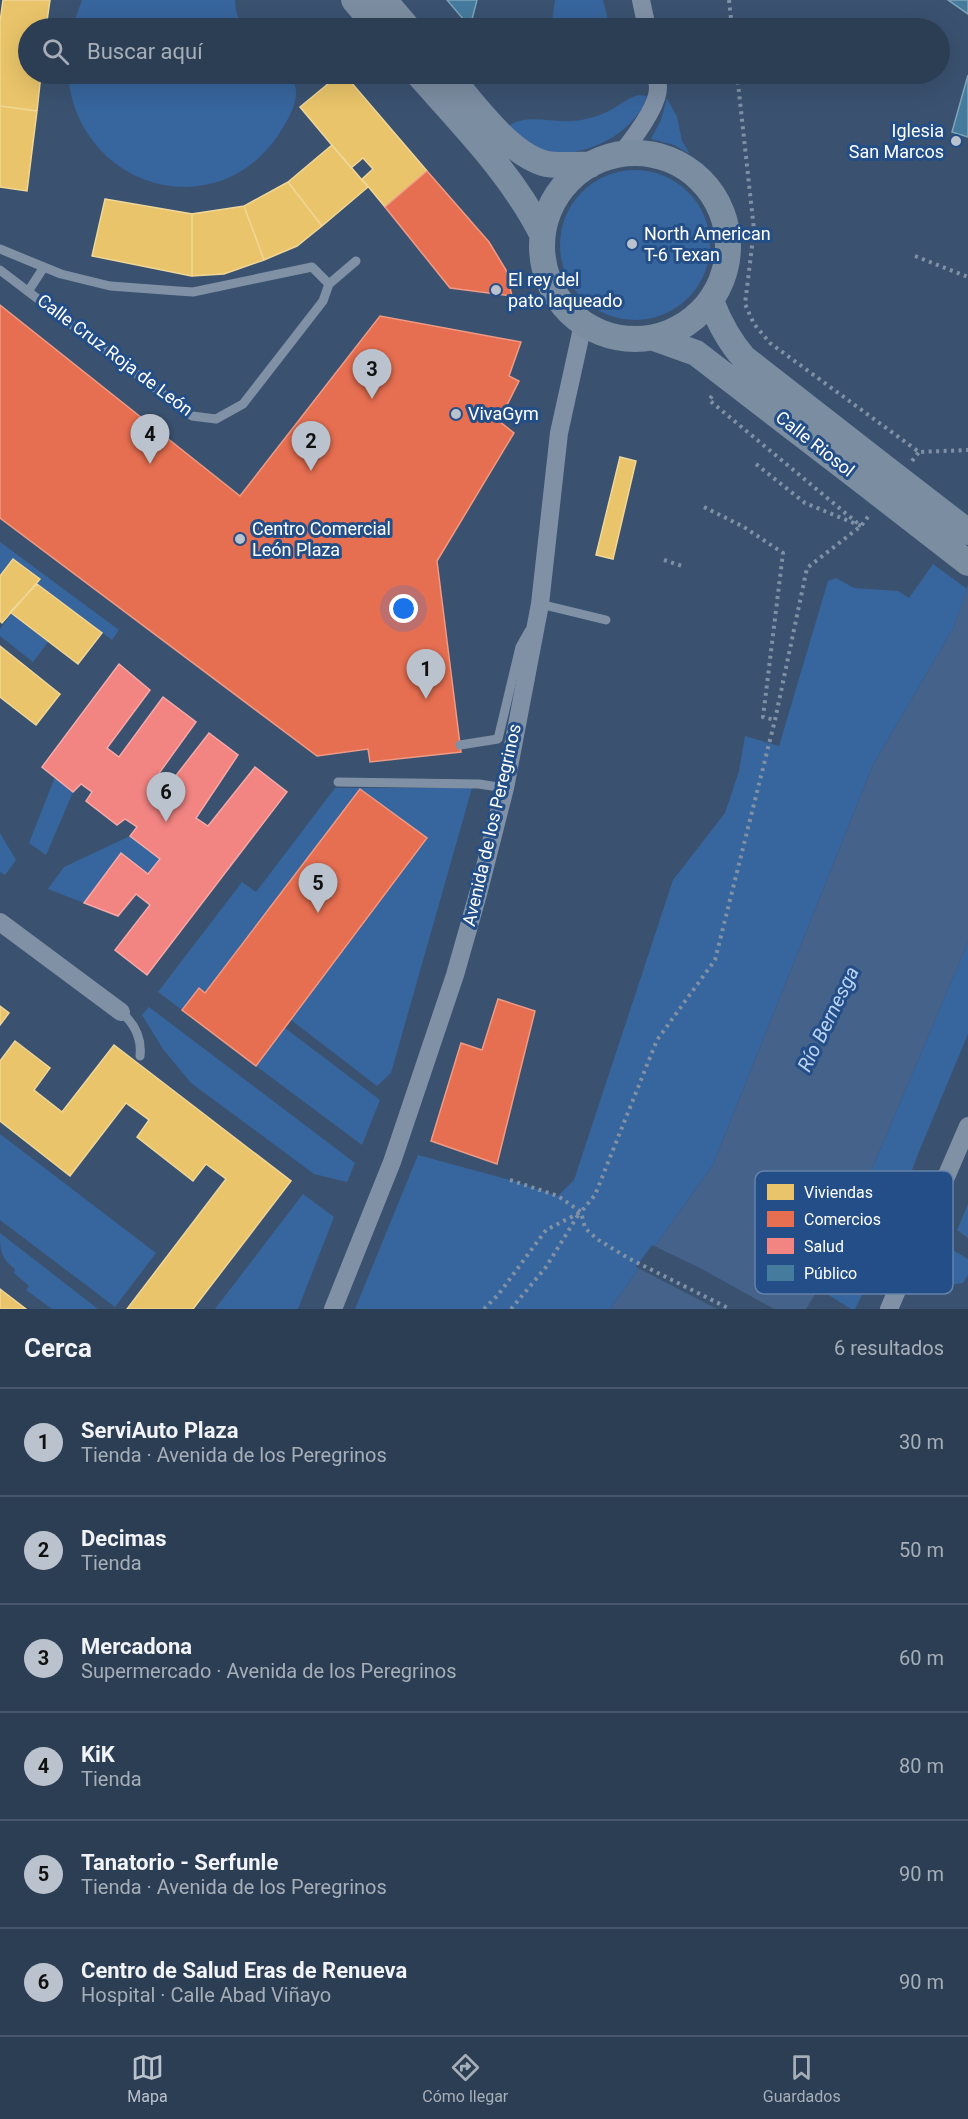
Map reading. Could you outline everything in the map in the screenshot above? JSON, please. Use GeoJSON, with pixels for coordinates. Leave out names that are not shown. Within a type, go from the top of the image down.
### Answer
{"type":"FeatureCollection","features":[{"type":"Feature","properties":{"kind":"main road"},"geometry":{"type":"LineString","coordinates":[[354,0],[369,18]]}},
{"type":"Feature","properties":{"kind":"main road"},"geometry":{"type":"LineString","coordinates":[[384,0],[399,18]]}},
{"type":"Feature","properties":{"kind":"main road"},"geometry":{"type":"LineString","coordinates":[[427,84],[511,182],[532,212],[542,234]]}},
{"type":"Feature","properties":{"kind":"main road"},"geometry":{"type":"LineString","coordinates":[[457,84],[521,154],[544,164],[590,165]]}},
{"type":"Feature","properties":{"kind":"main road"},"geometry":{"type":"LineString","coordinates":[[621,154],[646,154],[670,160],[692,173],[709,191],[722,213],[728,243],[724,273],[711,301],[696,318],[676,330],[654,338],[630,340],[606,335],[583,324],[564,307],[550,285],[543,260],[542,234],[550,207],[567,182],[590,165],[621,154]]}},
{"type":"Feature","properties":{"kind":"main road","name":"Calle Riosol"},"geometry":{"type":"LineString","coordinates":[[711,301],[733,346],[744,358],[968,563]]}},
{"type":"Feature","properties":{"kind":"main road","name":"Calle Riosol"},"geometry":{"type":"LineString","coordinates":[[654,338],[696,353],[872,474],[968,532]]}},
{"type":"Feature","properties":{"kind":"street"},"geometry":{"type":"LineString","coordinates":[[641,0],[645,18]]}},
{"type":"Feature","properties":{"kind":"street"},"geometry":{"type":"LineString","coordinates":[[621,154],[651,110],[659,89],[658,84]]}},
{"type":"Feature","properties":{"kind":"street","name":"Avenida de los Peregrinos"},"geometry":{"type":"LineString","coordinates":[[333,1309],[392,1162],[444,1006],[478,894],[504,788],[538,610],[559,433],[583,324]]}},
{"type":"Feature","properties":{"kind":"street"},"geometry":{"type":"LineString","coordinates":[[0,922],[121,1012]]}},
{"type":"Feature","properties":{"kind":"street"},"geometry":{"type":"LineString","coordinates":[[953,1176],[962,1156],[968,1126]]}},
{"type":"Feature","properties":{"kind":"lane","name":"Calle Cruz Roja de León"},"geometry":{"type":"LineString","coordinates":[[0,249],[61,274],[110,286],[193,292],[312,267],[329,284],[323,301],[243,404],[216,419],[192,416],[0,270]]}},
{"type":"Feature","properties":{"kind":"lane"},"geometry":{"type":"LineString","coordinates":[[329,284],[356,261]]}},
{"type":"Feature","properties":{"kind":"lane"},"geometry":{"type":"LineString","coordinates":[[29,290],[44,267]]}},
{"type":"Feature","properties":{"kind":"lane"},"geometry":{"type":"LineString","coordinates":[[460,745],[498,739],[520,647],[538,610],[606,620]]}},
{"type":"Feature","properties":{"kind":"lane"},"geometry":{"type":"LineString","coordinates":[[338,782],[479,784],[504,788]]}},
{"type":"Feature","properties":{"kind":"lane"},"geometry":{"type":"LineString","coordinates":[[121,1012],[131,1021],[136,1030],[141,1045],[140,1056]]}},
{"type":"Feature","properties":{"kind":"path"},"geometry":{"type":"LineString","coordinates":[[729,0],[731,18]]}},
{"type":"Feature","properties":{"kind":"path"},"geometry":{"type":"LineString","coordinates":[[738,84],[754,230],[745,304],[754,324],[771,343],[919,452],[968,450]]}},
{"type":"Feature","properties":{"kind":"path"},"geometry":{"type":"LineString","coordinates":[[915,256],[968,277]]}},
{"type":"Feature","properties":{"kind":"path"},"geometry":{"type":"LineString","coordinates":[[717,391],[709,400],[861,526]]}},
{"type":"Feature","properties":{"kind":"path"},"geometry":{"type":"LineString","coordinates":[[909,464],[919,452]]}},
{"type":"Feature","properties":{"kind":"path"},"geometry":{"type":"LineString","coordinates":[[756,464],[805,503],[861,526]]}},
{"type":"Feature","properties":{"kind":"path"},"geometry":{"type":"LineString","coordinates":[[704,507],[744,527],[783,553],[763,717],[775,720]]}},
{"type":"Feature","properties":{"kind":"path"},"geometry":{"type":"LineString","coordinates":[[512,1309],[546,1267],[581,1212],[595,1195],[657,1040],[715,960],[775,720],[807,568],[861,526],[875,508]]}},
{"type":"Feature","properties":{"kind":"path"},"geometry":{"type":"LineString","coordinates":[[664,561],[685,567]]}},
{"type":"Feature","properties":{"kind":"path"},"geometry":{"type":"LineString","coordinates":[[510,1180],[558,1196],[581,1212],[585,1228],[597,1239],[628,1258],[730,1309]]}},
{"type":"Feature","properties":{"kind":"path"},"geometry":{"type":"LineString","coordinates":[[484,1309],[498,1295],[546,1230],[581,1212]]}},
{"type":"Feature","properties":{"kind":"shaded area"},"geometry":{"type":"Polygon","coordinates":[[[82,0],[235,0],[239,18],[76,18],[82,0]]]}},
{"type":"Feature","properties":{"kind":"shaded area"},"geometry":{"type":"Polygon","coordinates":[[[555,0],[603,0],[608,18],[552,18],[555,0]]]}},
{"type":"Feature","properties":{"kind":"shaded area"},"geometry":{"type":"Polygon","coordinates":[[[70,84],[294,84],[296,89],[295,103],[277,137],[249,166],[218,182],[184,187],[151,182],[120,167],[95,143],[77,112],[70,84]]]}},
{"type":"Feature","properties":{"kind":"shaded area"},"geometry":{"type":"Polygon","coordinates":[[[639,95],[647,96],[641,110],[619,133],[605,142],[573,152],[557,153],[537,148],[509,126],[531,119],[565,121],[589,118],[605,113],[639,95]]]}},
{"type":"Feature","properties":{"kind":"shaded area"},"geometry":{"type":"Polygon","coordinates":[[[667,98],[677,117],[682,141],[690,154],[674,145],[651,139],[661,120],[667,98]]]}},
{"type":"Feature","properties":{"kind":"shaded area"},"geometry":{"type":"Polygon","coordinates":[[[635,170],[664,175],[677,182],[688,192],[698,203],[705,216],[710,245],[705,274],[698,287],[688,298],[677,308],[664,315],[635,320],[606,315],[593,308],[582,298],[572,287],[565,274],[560,245],[565,216],[572,203],[582,192],[593,182],[606,175],[635,170]]]}},
{"type":"Feature","properties":{"kind":"shaded area"},"geometry":{"type":"Polygon","coordinates":[[[0,542],[119,630],[112,640],[37,584],[40,579],[13,559],[0,576],[0,542]]]}},
{"type":"Feature","properties":{"kind":"shaded area"},"geometry":{"type":"Polygon","coordinates":[[[933,564],[967,589],[954,627],[873,765],[713,1165],[610,1309],[355,1309],[418,1155],[510,1180],[558,1196],[574,1180],[673,880],[725,813],[739,771],[745,736],[779,746],[828,581],[836,578],[854,588],[898,591],[909,598],[933,564]]]}},
{"type":"Feature","properties":{"kind":"shaded area"},"geometry":{"type":"Polygon","coordinates":[[[12,613],[48,642],[33,662],[0,636],[0,629],[12,613]]]}},
{"type":"Feature","properties":{"kind":"shaded area"},"geometry":{"type":"Polygon","coordinates":[[[55,777],[73,792],[46,855],[29,843],[55,777]]]}},
{"type":"Feature","properties":{"kind":"shaded area"},"geometry":{"type":"Polygon","coordinates":[[[335,788],[472,788],[391,1073],[377,1086],[291,1020],[427,839],[361,789],[205,993],[199,988],[182,1010],[158,992],[242,882],[256,892],[335,788]]]}},
{"type":"Feature","properties":{"kind":"shaded area"},"geometry":{"type":"Polygon","coordinates":[[[0,833],[16,860],[5,875],[0,872],[0,833]]]}},
{"type":"Feature","properties":{"kind":"shaded area"},"geometry":{"type":"Polygon","coordinates":[[[130,836],[160,859],[148,874],[121,853],[84,903],[48,889],[64,867],[130,836]]]}},
{"type":"Feature","properties":{"kind":"shaded area"},"geometry":{"type":"Polygon","coordinates":[[[968,942],[968,1034],[912,1171],[871,1171],[968,942]]]}},
{"type":"Feature","properties":{"kind":"shaded area"},"geometry":{"type":"Polygon","coordinates":[[[149,1007],[355,1163],[347,1182],[314,1174],[191,1083],[163,1049],[142,1015],[149,1007]]]}},
{"type":"Feature","properties":{"kind":"shaded area"},"geometry":{"type":"Polygon","coordinates":[[[285,1028],[380,1100],[362,1145],[256,1066],[285,1028]]]}},
{"type":"Feature","properties":{"kind":"shaded area"},"geometry":{"type":"Polygon","coordinates":[[[0,1134],[156,1253],[115,1307],[0,1220],[0,1134]]]}},
{"type":"Feature","properties":{"kind":"shaded area"},"geometry":{"type":"Polygon","coordinates":[[[303,1194],[334,1217],[298,1309],[215,1309],[303,1194]]]}},
{"type":"Feature","properties":{"kind":"shaded area"},"geometry":{"type":"Polygon","coordinates":[[[968,1204],[968,1238],[957,1230],[968,1204]]]}},
{"type":"Feature","properties":{"kind":"shaded area"},"geometry":{"type":"Polygon","coordinates":[[[0,1233],[98,1309],[52,1309],[26,1290],[29,1286],[14,1273],[15,1269],[2,1254],[0,1233]]]}},
{"type":"Feature","properties":{"kind":"shaded area"},"geometry":{"type":"Polygon","coordinates":[[[953,1250],[968,1259],[968,1275],[963,1283],[953,1284],[953,1250]]]}},
{"type":"Feature","properties":{"kind":"shaded area"},"geometry":{"type":"Polygon","coordinates":[[[827,1294],[863,1294],[855,1309],[851,1309],[827,1294]]]}},
{"type":"Feature","properties":{"kind":"water","name":"Río Bernesga"},"geometry":{"type":"Polygon","coordinates":[[[968,585],[968,942],[871,1171],[755,1171],[755,1294],[815,1294],[806,1309],[610,1309],[713,1165],[873,765],[954,627],[968,585]]]}},
{"type":"Feature","properties":{"kind":"pier"},"geometry":{"type":"Polygon","coordinates":[[[652,1245],[700,1268],[774,1309],[717,1309],[636,1267],[652,1245]]]}},
{"type":"Feature","properties":{"kind":"building: Viviendas"},"geometry":{"type":"Polygon","coordinates":[[[3,0],[50,0],[47,18],[18,18],[18,84],[40,84],[37,111],[0,106],[0,22],[3,0]]]}},
{"type":"Feature","properties":{"kind":"building: Viviendas"},"geometry":{"type":"Polygon","coordinates":[[[328,84],[353,84],[427,171],[385,207],[362,179],[373,169],[363,158],[351,168],[300,107],[328,84]]]}},
{"type":"Feature","properties":{"kind":"building: Viviendas"},"geometry":{"type":"Polygon","coordinates":[[[0,106],[37,111],[27,191],[0,187],[0,106]]]}},
{"type":"Feature","properties":{"kind":"building: Viviendas"},"geometry":{"type":"Polygon","coordinates":[[[332,145],[368,187],[322,226],[288,182],[332,145]]]}},
{"type":"Feature","properties":{"kind":"building: Viviendas"},"geometry":{"type":"Polygon","coordinates":[[[288,182],[322,226],[297,246],[264,260],[244,206],[288,182]]]}},
{"type":"Feature","properties":{"kind":"building: Viviendas"},"geometry":{"type":"Polygon","coordinates":[[[105,199],[192,214],[192,276],[92,256],[105,199]]]}},
{"type":"Feature","properties":{"kind":"building: Viviendas"},"geometry":{"type":"Polygon","coordinates":[[[244,206],[264,260],[224,274],[192,276],[192,214],[244,206]]]}},
{"type":"Feature","properties":{"kind":"building: Viviendas"},"geometry":{"type":"Polygon","coordinates":[[[620,457],[636,461],[613,559],[596,555],[620,457]]]}},
{"type":"Feature","properties":{"kind":"building: Viviendas"},"geometry":{"type":"Polygon","coordinates":[[[13,559],[40,579],[2,623],[0,621],[0,576],[13,559]]]}},
{"type":"Feature","properties":{"kind":"building: Viviendas"},"geometry":{"type":"Polygon","coordinates":[[[37,584],[102,633],[78,664],[10,612],[37,584]]]}},
{"type":"Feature","properties":{"kind":"building: Viviendas"},"geometry":{"type":"Polygon","coordinates":[[[0,646],[60,694],[36,725],[0,697],[0,646]]]}},
{"type":"Feature","properties":{"kind":"building: Viviendas"},"geometry":{"type":"Polygon","coordinates":[[[0,1006],[9,1013],[0,1025],[0,1006]]]}},
{"type":"Feature","properties":{"kind":"building: Viviendas"},"geometry":{"type":"Polygon","coordinates":[[[15,1041],[50,1068],[34,1090],[62,1112],[114,1045],[291,1181],[193,1309],[127,1309],[226,1179],[206,1164],[193,1181],[137,1137],[149,1120],[126,1103],[70,1176],[0,1121],[0,1061],[15,1041]]]}},
{"type":"Feature","properties":{"kind":"building: Viviendas"},"geometry":{"type":"Polygon","coordinates":[[[0,1289],[26,1309],[0,1309],[0,1289]]]}},
{"type":"Feature","properties":{"kind":"building: Comercios"},"geometry":{"type":"Polygon","coordinates":[[[427,171],[489,242],[506,270],[512,296],[450,288],[385,207],[427,171]]]}},
{"type":"Feature","properties":{"kind":"building: Comercios","name":"Centro Comercial León Plaza"},"geometry":{"type":"Polygon","coordinates":[[[0,305],[240,496],[380,316],[521,342],[509,376],[519,381],[499,421],[514,433],[437,561],[461,752],[370,762],[368,749],[317,756],[0,518],[0,305]]]}},
{"type":"Feature","properties":{"kind":"building: Comercios"},"geometry":{"type":"Polygon","coordinates":[[[360,789],[427,838],[256,1066],[182,1010],[199,988],[205,993],[360,789]]]}},
{"type":"Feature","properties":{"kind":"building: Comercios"},"geometry":{"type":"Polygon","coordinates":[[[498,999],[535,1011],[497,1164],[431,1141],[461,1043],[482,1050],[498,999]]]}},
{"type":"Feature","properties":{"kind":"building: Salud"},"geometry":{"type":"Polygon","coordinates":[[[119,664],[150,690],[107,748],[119,757],[163,697],[196,722],[152,783],[164,791],[209,733],[238,755],[196,818],[208,826],[255,767],[287,792],[147,975],[115,950],[150,905],[136,894],[118,916],[84,903],[121,853],[148,874],[160,859],[130,836],[137,827],[125,819],[117,825],[86,801],[92,792],[81,784],[73,792],[42,767],[119,664]]]}},
{"type":"Feature","properties":{"kind":"building: Público"},"geometry":{"type":"Polygon","coordinates":[[[447,0],[477,0],[472,18],[462,18],[447,0]]]}},
{"type":"Feature","properties":{"kind":"building: Público"},"geometry":{"type":"Polygon","coordinates":[[[948,0],[968,0],[968,14],[948,0]]]}},
{"type":"Feature","properties":{"kind":"building: Público"},"geometry":{"type":"Polygon","coordinates":[[[968,75],[968,137],[952,132],[968,75]]]}},
{"type":"Feature","properties":{"kind":"place","name":"Iglesia San Marcos"},"geometry":{"type":"Point","coordinates":[956,141]}},
{"type":"Feature","properties":{"kind":"place","name":"North American T-6 Texan"},"geometry":{"type":"Point","coordinates":[632,244]}},
{"type":"Feature","properties":{"kind":"place","name":"El rey del pato laqueado"},"geometry":{"type":"Point","coordinates":[496,290]}},
{"type":"Feature","properties":{"kind":"place","name":"Mercadona"},"geometry":{"type":"Point","coordinates":[372,399]}},
{"type":"Feature","properties":{"kind":"place","name":"VivaGym"},"geometry":{"type":"Point","coordinates":[456,414]}},
{"type":"Feature","properties":{"kind":"place","name":"KiK"},"geometry":{"type":"Point","coordinates":[150,464]}},
{"type":"Feature","properties":{"kind":"place","name":"Decimas"},"geometry":{"type":"Point","coordinates":[311,471]}},
{"type":"Feature","properties":{"kind":"place","name":"Centro Comercial León Plaza"},"geometry":{"type":"Point","coordinates":[240,539]}},
{"type":"Feature","properties":{"kind":"place","name":"ServiAuto Plaza"},"geometry":{"type":"Point","coordinates":[426,699]}},
{"type":"Feature","properties":{"kind":"place","name":"Centro de Salud Eras de Renueva"},"geometry":{"type":"Point","coordinates":[166,822]}},
{"type":"Feature","properties":{"kind":"place","name":"Tanatorio - Serfunle"},"geometry":{"type":"Point","coordinates":[318,913]}}]}
